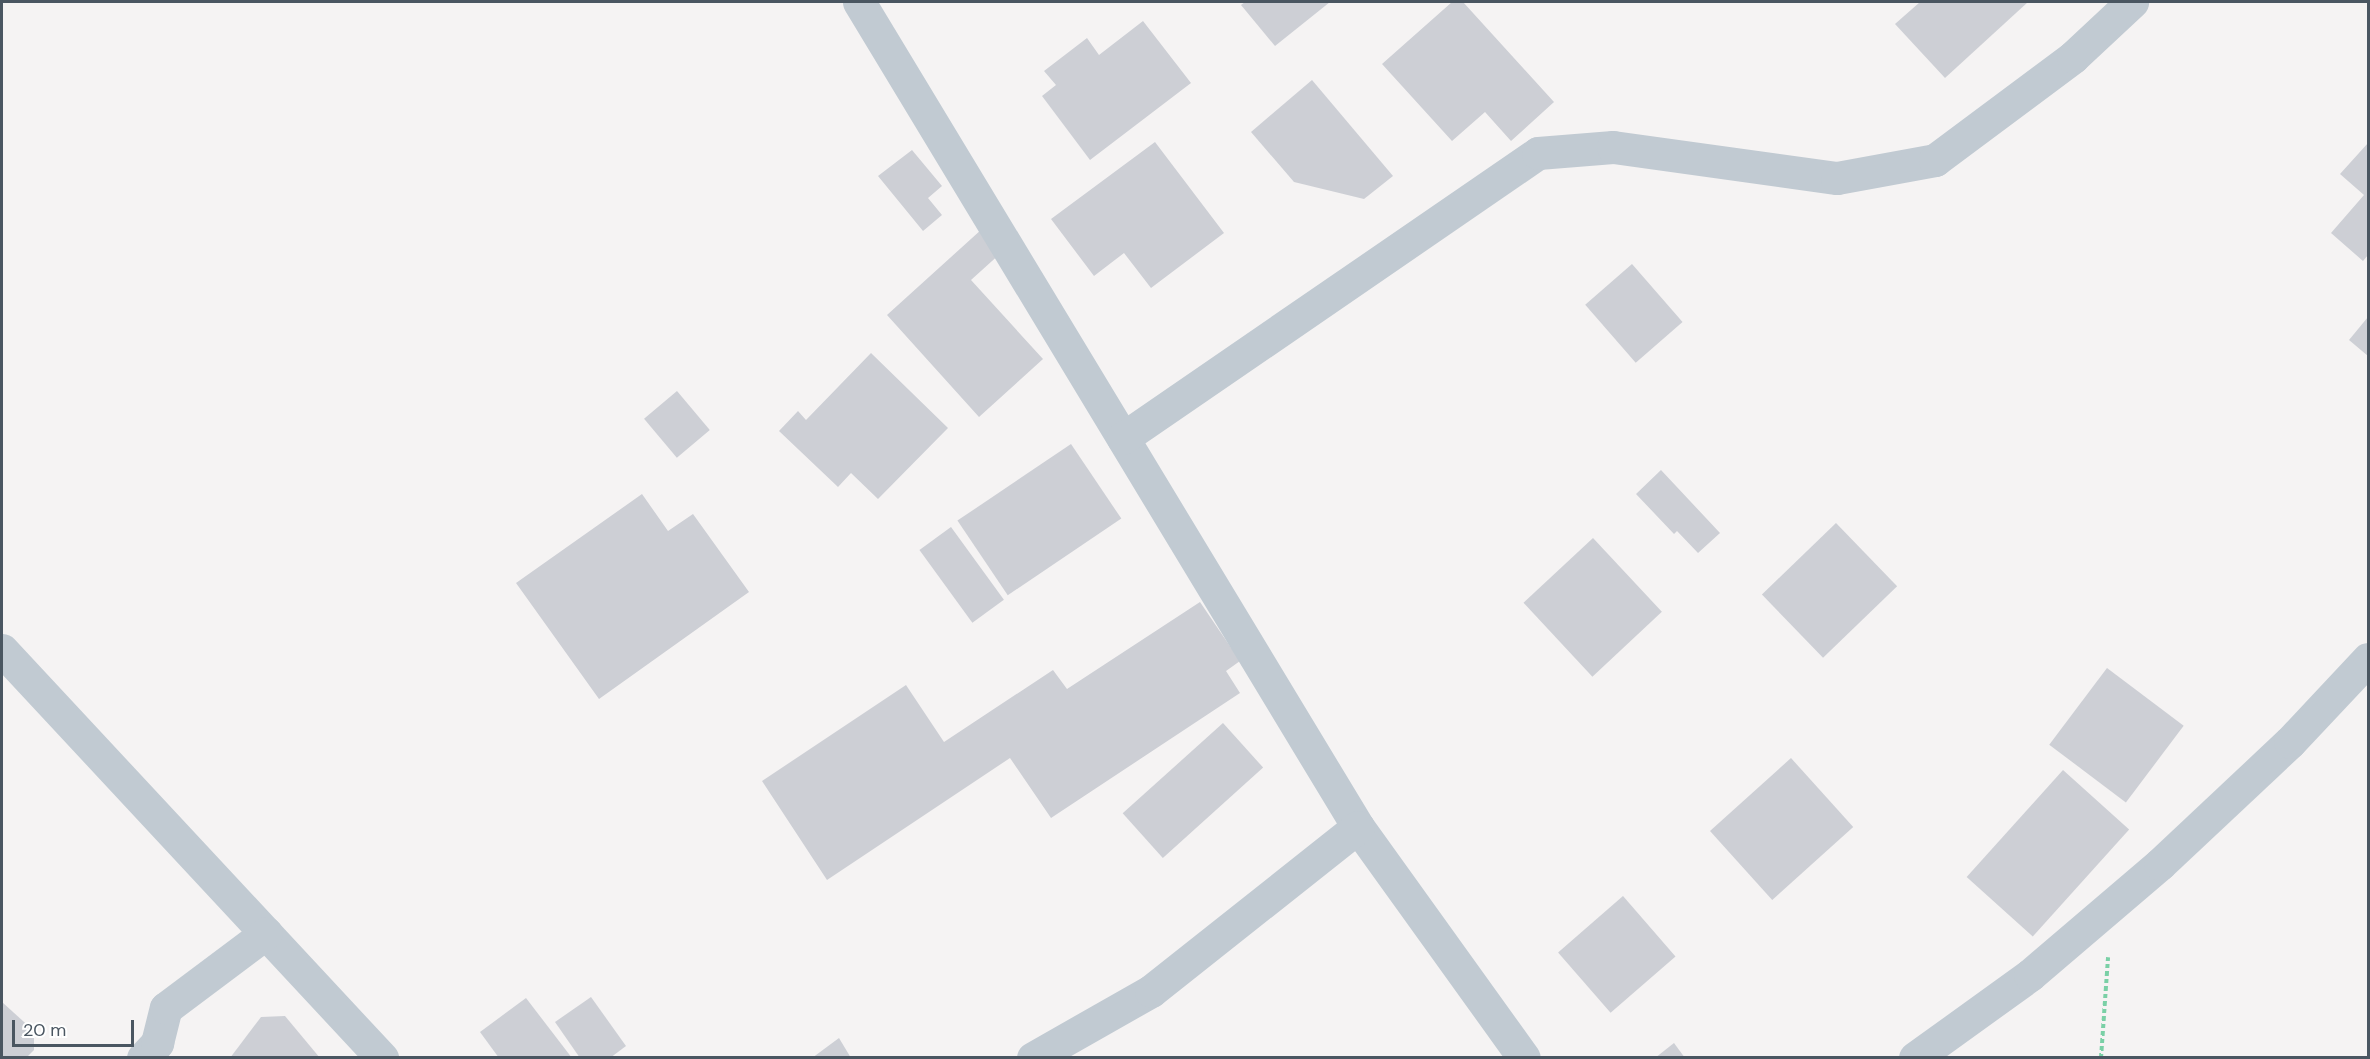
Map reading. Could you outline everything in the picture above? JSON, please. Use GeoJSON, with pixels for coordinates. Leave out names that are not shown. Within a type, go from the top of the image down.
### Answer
{"type":"FeatureCollection","features":[{"type":"Feature","properties":{"kind":"street"},"geometry":{"type":"LineString","coordinates":[[1123,438],[1538,153],[1613,147],[1837,178],[1935,160],[2073,57],[2133,2]]}},
{"type":"Feature","properties":{"kind":"street"},"geometry":{"type":"LineString","coordinates":[[869,6],[1123,438],[1358,827],[1524,1058]]}},
{"type":"Feature","properties":{"kind":"street"},"geometry":{"type":"LineString","coordinates":[[2,650],[382,1058]]}},
{"type":"Feature","properties":{"kind":"street"},"geometry":{"type":"LineString","coordinates":[[1915,1058],[2030,975],[2112,905],[2290,742],[2368,659]]}},
{"type":"Feature","properties":{"kind":"street"},"geometry":{"type":"LineString","coordinates":[[1033,1058],[1151,991],[1358,827]]}},
{"type":"Feature","properties":{"kind":"street"},"geometry":{"type":"LineString","coordinates":[[143,1058],[157,1043],[166,1008],[266,933]]}},
{"type":"Feature","properties":{"kind":"path"},"geometry":{"type":"LineString","coordinates":[[2101,1058],[2112,905]]}},
{"type":"Feature","properties":{"kind":"building"},"geometry":{"type":"Polygon","coordinates":[[[1245,2],[1330,2],[1275,46],[1241,5],[1245,2]]]}},
{"type":"Feature","properties":{"kind":"building"},"geometry":{"type":"Polygon","coordinates":[[[1452,2],[1463,2],[1554,102],[1511,141],[1485,112],[1452,141],[1382,64],[1452,2]]]}},
{"type":"Feature","properties":{"kind":"building"},"geometry":{"type":"Polygon","coordinates":[[[1920,2],[2028,2],[1945,78],[1895,24],[1920,2]]]}},
{"type":"Feature","properties":{"kind":"building"},"geometry":{"type":"Polygon","coordinates":[[[1143,21],[1191,83],[1090,160],[1042,96],[1056,85],[1044,71],[1087,38],[1099,55],[1143,21]]]}},
{"type":"Feature","properties":{"kind":"building"},"geometry":{"type":"Polygon","coordinates":[[[1312,80],[1393,176],[1364,199],[1294,182],[1251,132],[1312,80]]]}},
{"type":"Feature","properties":{"kind":"building"},"geometry":{"type":"Polygon","coordinates":[[[1155,142],[1224,233],[1151,288],[1124,253],[1094,276],[1051,219],[1155,142]]]}},
{"type":"Feature","properties":{"kind":"building"},"geometry":{"type":"Polygon","coordinates":[[[2368,143],[2368,255],[2363,261],[2331,233],[2364,195],[2340,174],[2368,143]]]}},
{"type":"Feature","properties":{"kind":"building"},"geometry":{"type":"Polygon","coordinates":[[[912,150],[942,186],[928,198],[942,215],[923,231],[878,176],[912,150]]]}},
{"type":"Feature","properties":{"kind":"building"},"geometry":{"type":"Polygon","coordinates":[[[982,229],[1002,252],[971,280],[1043,359],[979,417],[887,315],[982,229]]]}},
{"type":"Feature","properties":{"kind":"building"},"geometry":{"type":"Polygon","coordinates":[[[1632,264],[1683,322],[1636,363],[1585,305],[1632,264]]]}},
{"type":"Feature","properties":{"kind":"building"},"geometry":{"type":"Polygon","coordinates":[[[2368,317],[2368,356],[2349,340],[2368,317]]]}},
{"type":"Feature","properties":{"kind":"building"},"geometry":{"type":"Polygon","coordinates":[[[871,353],[948,428],[878,499],[851,473],[838,487],[779,431],[798,411],[806,420],[871,353]]]}},
{"type":"Feature","properties":{"kind":"building"},"geometry":{"type":"Polygon","coordinates":[[[677,391],[710,430],[677,458],[644,419],[677,391]]]}},
{"type":"Feature","properties":{"kind":"building"},"geometry":{"type":"Polygon","coordinates":[[[1071,444],[1121,519],[1008,595],[957,521],[1071,444]]]}},
{"type":"Feature","properties":{"kind":"building"},"geometry":{"type":"Polygon","coordinates":[[[1661,470],[1720,533],[1698,553],[1677,531],[1674,534],[1636,494],[1661,470]]]}},
{"type":"Feature","properties":{"kind":"building"},"geometry":{"type":"Polygon","coordinates":[[[642,494],[668,531],[693,514],[749,592],[599,699],[516,583],[642,494]]]}},
{"type":"Feature","properties":{"kind":"building"},"geometry":{"type":"Polygon","coordinates":[[[1836,523],[1897,586],[1823,658],[1762,595],[1836,523]]]}},
{"type":"Feature","properties":{"kind":"building"},"geometry":{"type":"Polygon","coordinates":[[[951,527],[1004,600],[972,623],[919,550],[951,527]]]}},
{"type":"Feature","properties":{"kind":"building"},"geometry":{"type":"Polygon","coordinates":[[[1593,538],[1662,612],[1592,677],[1524,603],[1593,538]]]}},
{"type":"Feature","properties":{"kind":"building"},"geometry":{"type":"Polygon","coordinates":[[[1200,602],[1240,661],[1226,671],[1240,693],[1051,818],[1010,758],[827,880],[762,781],[906,685],[944,742],[1053,670],[1067,689],[1200,602]]]}},
{"type":"Feature","properties":{"kind":"building"},"geometry":{"type":"Polygon","coordinates":[[[2107,668],[2184,726],[2126,802],[2049,745],[2107,668]]]}},
{"type":"Feature","properties":{"kind":"building"},"geometry":{"type":"Polygon","coordinates":[[[1223,723],[1263,768],[1163,858],[1123,813],[1223,723]]]}},
{"type":"Feature","properties":{"kind":"building"},"geometry":{"type":"Polygon","coordinates":[[[1791,758],[1853,827],[1772,900],[1710,831],[1791,758]]]}},
{"type":"Feature","properties":{"kind":"building"},"geometry":{"type":"Polygon","coordinates":[[[2063,770],[2129,830],[2033,937],[1967,877],[2063,770]]]}},
{"type":"Feature","properties":{"kind":"building"},"geometry":{"type":"Polygon","coordinates":[[[1623,896],[1675,956],[1611,1013],[1558,952],[1623,896]]]}},
{"type":"Feature","properties":{"kind":"building"},"geometry":{"type":"Polygon","coordinates":[[[591,997],[626,1046],[610,1058],[580,1058],[555,1022],[591,997]]]}},
{"type":"Feature","properties":{"kind":"building"},"geometry":{"type":"Polygon","coordinates":[[[526,998],[572,1058],[499,1058],[480,1032],[526,998]]]}},
{"type":"Feature","properties":{"kind":"building"},"geometry":{"type":"Polygon","coordinates":[[[2,1002],[34,1031],[34,1050],[26,1058],[2,1058],[2,1002]]]}},
{"type":"Feature","properties":{"kind":"building"},"geometry":{"type":"Polygon","coordinates":[[[285,1016],[320,1058],[230,1058],[261,1017],[285,1016]]]}},
{"type":"Feature","properties":{"kind":"building"},"geometry":{"type":"Polygon","coordinates":[[[839,1038],[851,1058],[812,1058],[839,1038]]]}},
{"type":"Feature","properties":{"kind":"building"},"geometry":{"type":"Polygon","coordinates":[[[1674,1043],[1685,1058],[1655,1058],[1674,1043]]]}}]}
